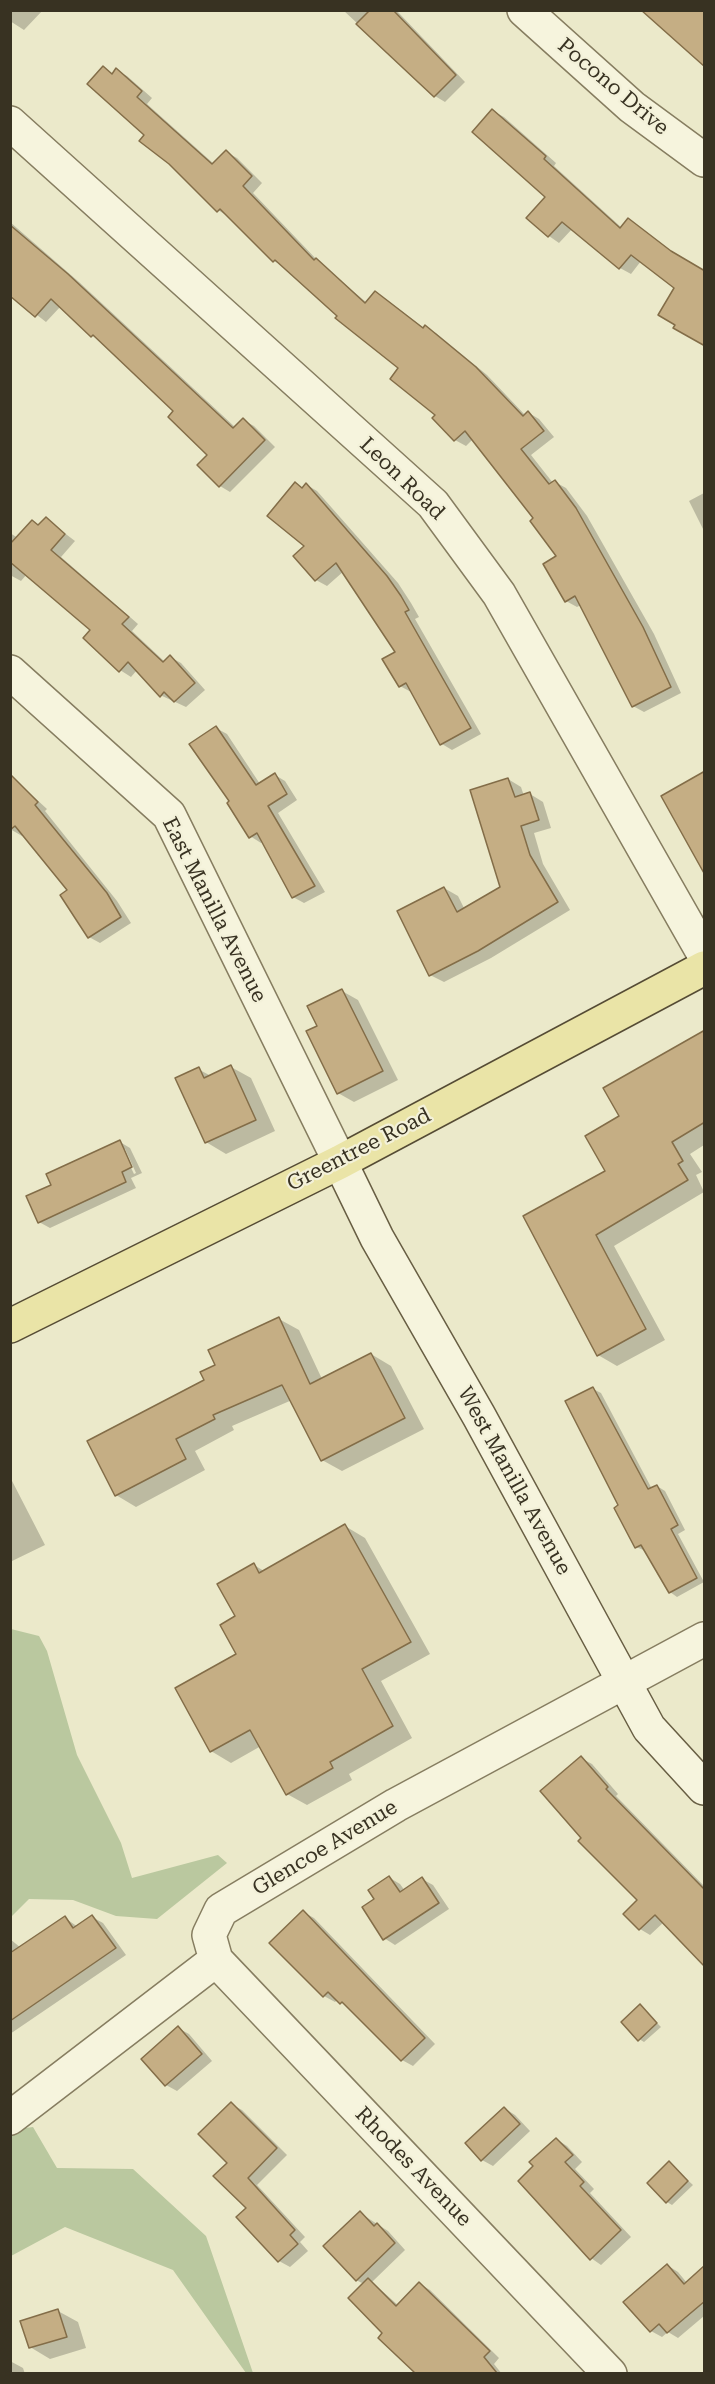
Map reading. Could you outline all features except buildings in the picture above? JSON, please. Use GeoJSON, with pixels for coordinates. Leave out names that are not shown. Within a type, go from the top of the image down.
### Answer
{"type":"FeatureCollection","features":[{"type":"Feature","properties":{"kind":"main road","name":"Greentree Road"},"geometry":{"type":"LineString","coordinates":[[10,1326],[340,1162],[705,968]]}},
{"type":"Feature","properties":{"kind":"street","name":"Pocono Drive"},"geometry":{"type":"LineString","coordinates":[[524,10],[632,107],[705,160]]}},
{"type":"Feature","properties":{"kind":"street","name":"Leon Road"},"geometry":{"type":"LineString","coordinates":[[10,123],[433,504],[499,594],[705,954]]}},
{"type":"Feature","properties":{"kind":"street","name":"East Manilla Avenue"},"geometry":{"type":"LineString","coordinates":[[10,672],[169,816],[340,1162]]}},
{"type":"Feature","properties":{"kind":"street","name":"West Manilla Avenue"},"geometry":{"type":"LineString","coordinates":[[340,1162],[376,1238],[479,1416],[649,1728],[705,1788]]}},
{"type":"Feature","properties":{"kind":"street","name":"Glencoe Avenue"},"geometry":{"type":"LineString","coordinates":[[216,1960],[209,1935],[221,1910],[396,1805],[705,1639]]}},
{"type":"Feature","properties":{"kind":"street"},"geometry":{"type":"LineString","coordinates":[[10,2118],[216,1960]]}},
{"type":"Feature","properties":{"kind":"street","name":"Rhodes Avenue"},"geometry":{"type":"LineString","coordinates":[[216,1960],[610,2373]]}},
{"type":"Feature","properties":{"kind":"green space"},"geometry":{"type":"Polygon","coordinates":[[[11,1629],[39,1636],[47,1651],[77,1755],[121,1843],[132,1878],[218,1855],[227,1863],[157,1919],[116,1916],[73,1900],[29,1899],[11,1917],[11,1629]]]}},
{"type":"Feature","properties":{"kind":"green space"},"geometry":{"type":"Polygon","coordinates":[[[33,2127],[57,2168],[133,2169],[206,2236],[253,2373],[246,2373],[173,2270],[65,2227],[11,2256],[10,2130],[33,2127]]]}}]}
